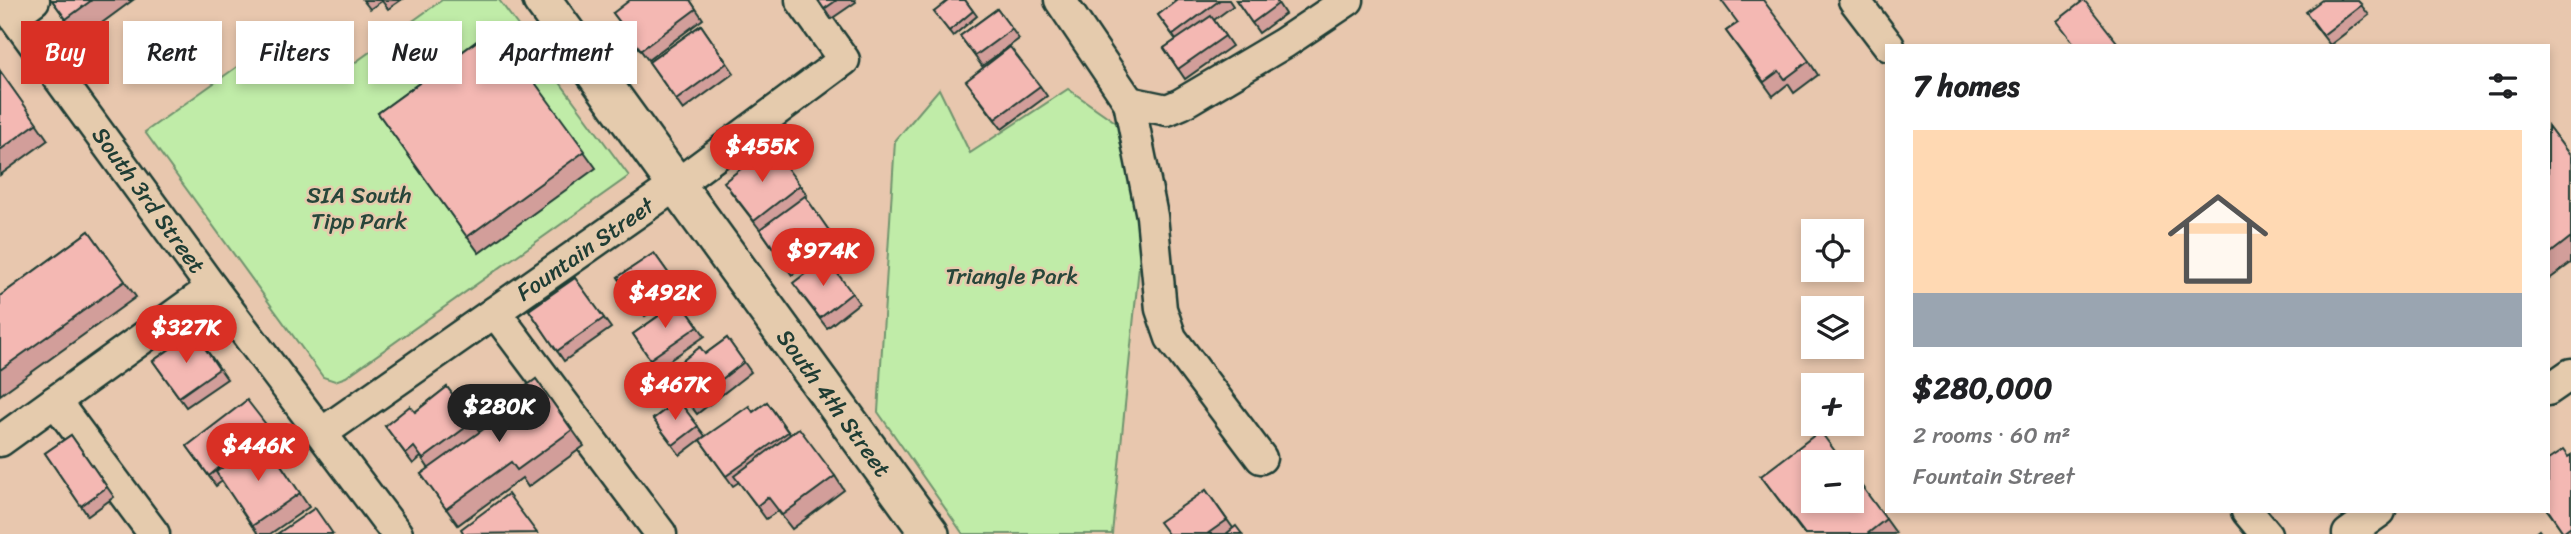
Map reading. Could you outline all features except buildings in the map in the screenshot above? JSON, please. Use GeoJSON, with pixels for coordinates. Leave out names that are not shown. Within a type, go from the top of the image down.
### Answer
{"type":"FeatureCollection","features":[{"type":"Feature","properties":{"kind":"main road","name":"South 4th Street"},"geometry":{"type":"LineString","coordinates":[[542,0],[930,534]]}},
{"type":"Feature","properties":{"kind":"street","name":"Fountain Street"},"geometry":{"type":"LineString","coordinates":[[322,433],[676,185],[844,60],[801,0]]}},
{"type":"Feature","properties":{"kind":"street"},"geometry":{"type":"LineString","coordinates":[[1060,0],[1129,102],[1152,216],[1161,309],[1171,338],[1261,458]]}},
{"type":"Feature","properties":{"kind":"street"},"geometry":{"type":"LineString","coordinates":[[1129,102],[1167,110],[1181,104],[1273,50],[1348,0]]}},
{"type":"Feature","properties":{"kind":"street"},"geometry":{"type":"LineString","coordinates":[[1854,0],[1887,44]]}},
{"type":"Feature","properties":{"kind":"street","name":"South 3rd Street"},"geometry":{"type":"LineString","coordinates":[[17,5],[212,288],[397,534]]}},
{"type":"Feature","properties":{"kind":"street"},"geometry":{"type":"LineString","coordinates":[[0,441],[212,288]]}},
{"type":"Feature","properties":{"kind":"street"},"geometry":{"type":"LineString","coordinates":[[495,312],[661,534]]}},
{"type":"Feature","properties":{"kind":"street"},"geometry":{"type":"LineString","coordinates":[[2550,389],[2571,373]]}},
{"type":"Feature","properties":{"kind":"street"},"geometry":{"type":"LineString","coordinates":[[55,401],[154,534]]}},
{"type":"Feature","properties":{"kind":"street"},"geometry":{"type":"LineString","coordinates":[[2249,513],[2266,534]]}},
{"type":"Feature","properties":{"kind":"street"},"geometry":{"type":"LineString","coordinates":[[2348,534],[2377,513]]}},
{"type":"Feature","properties":{"kind":"green space","name":"SIA South Tipp Park"},"geometry":{"type":"Polygon","coordinates":[[[442,0],[499,0],[515,21],[476,21],[476,84],[561,84],[629,176],[346,377],[335,381],[323,377],[145,132],[213,84],[222,84],[222,77],[236,67],[236,84],[354,84],[354,63],[368,53],[368,84],[462,84],[462,21],[413,21],[442,0]]]}},
{"type":"Feature","properties":{"kind":"green space","name":"Triangle Park"},"geometry":{"type":"Polygon","coordinates":[[[939,89],[970,153],[1068,89],[1151,147],[1112,534],[963,534],[878,412],[895,141],[939,89]]]}}]}
